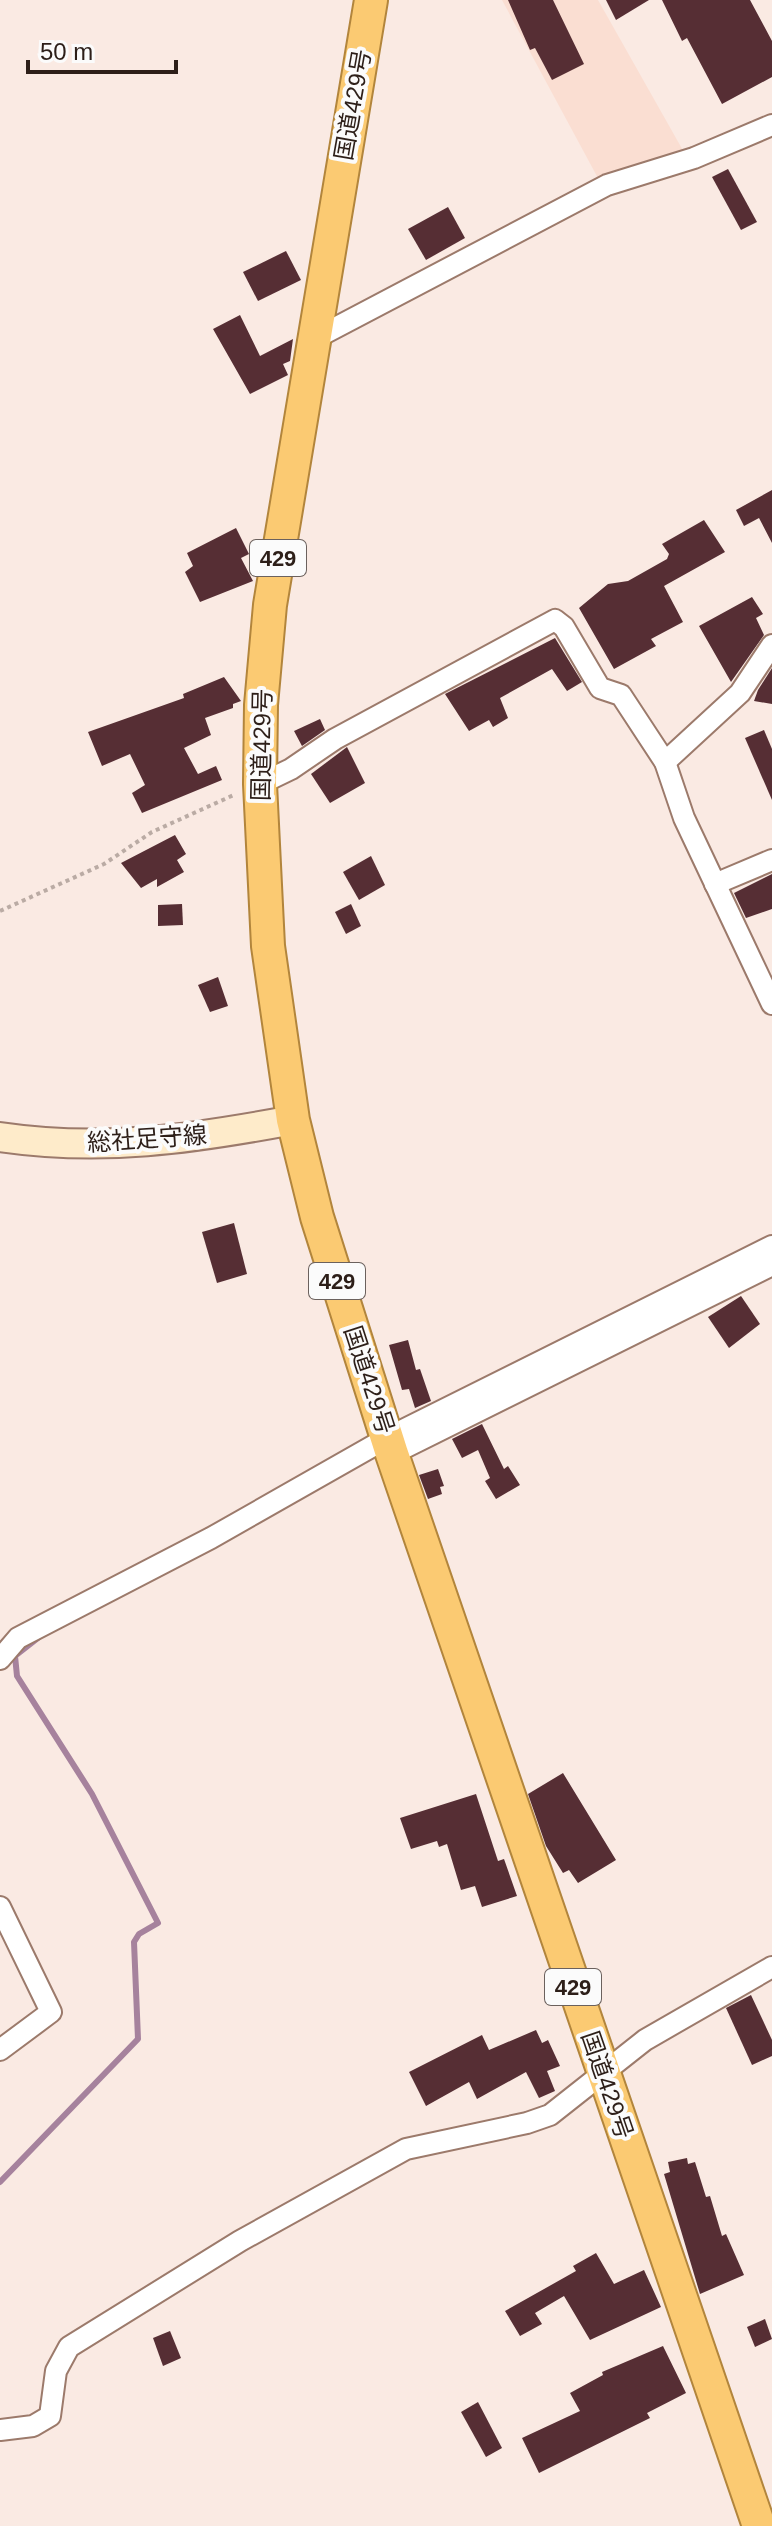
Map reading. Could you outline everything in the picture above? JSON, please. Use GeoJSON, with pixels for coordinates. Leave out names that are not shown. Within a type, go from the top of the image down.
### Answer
{"type":"FeatureCollection","features":[{"type":"Feature","properties":{"kind":"highway","name":"国道429号"},"geometry":{"type":"LineString","coordinates":[[371,0],[270,605],[261,705],[260,784],[268,946],[293,1120],[317,1217],[389,1445],[759,2526]]}},
{"type":"Feature","properties":{"kind":"main road","name":"総社足守線"},"geometry":{"type":"LineString","coordinates":[[0,1137],[44,1144],[130,1145],[215,1135],[293,1120]]}},
{"type":"Feature","properties":{"kind":"street"},"geometry":{"type":"LineString","coordinates":[[314,339],[607,185],[694,158],[772,125]]}},
{"type":"Feature","properties":{"kind":"street"},"geometry":{"type":"LineString","coordinates":[[260,784],[291,769],[348,732],[555,620],[564,627],[600,688],[621,695],[665,762],[684,818],[772,1004]]}},
{"type":"Feature","properties":{"kind":"street"},"geometry":{"type":"LineString","coordinates":[[665,762],[740,693],[772,645]]}},
{"type":"Feature","properties":{"kind":"street"},"geometry":{"type":"LineString","coordinates":[[715,884],[772,860]]}},
{"type":"Feature","properties":{"kind":"street"},"geometry":{"type":"LineString","coordinates":[[0,1659],[18,1638],[772,1246]]}},
{"type":"Feature","properties":{"kind":"street"},"geometry":{"type":"LineString","coordinates":[[389,1445],[772,1265]]}},
{"type":"Feature","properties":{"kind":"street"},"geometry":{"type":"LineString","coordinates":[[0,1907],[51,2012],[0,2050]]}},
{"type":"Feature","properties":{"kind":"street"},"geometry":{"type":"LineString","coordinates":[[0,2430],[33,2426],[50,2416],[56,2371],[69,2347],[240,2241],[406,2149],[498,2130],[550,2115],[645,2040],[772,1967]]}},
{"type":"Feature","properties":{"kind":"path"},"geometry":{"type":"LineString","coordinates":[[0,911],[104,864],[152,832],[260,784]]}},
{"type":"Feature","properties":{"kind":"shaded area"},"geometry":{"type":"Polygon","coordinates":[[[502,0],[598,0],[685,154],[599,180],[502,0]]]}},
{"type":"Feature","properties":{"kind":"building"},"geometry":{"type":"Polygon","coordinates":[[[508,0],[553,0],[584,64],[552,80],[535,48],[530,50],[508,0]]]}},
{"type":"Feature","properties":{"kind":"building"},"geometry":{"type":"Polygon","coordinates":[[[606,0],[649,0],[616,20],[606,0]]]}},
{"type":"Feature","properties":{"kind":"building"},"geometry":{"type":"Polygon","coordinates":[[[662,0],[750,0],[772,41],[772,77],[722,104],[687,38],[682,41],[662,0]]]}},
{"type":"Feature","properties":{"kind":"building"},"geometry":{"type":"Polygon","coordinates":[[[728,169],[757,222],[741,230],[712,177],[728,169]]]}},
{"type":"Feature","properties":{"kind":"building"},"geometry":{"type":"Polygon","coordinates":[[[448,207],[465,238],[426,260],[408,229],[448,207]]]}},
{"type":"Feature","properties":{"kind":"building"},"geometry":{"type":"Polygon","coordinates":[[[286,251],[301,280],[258,301],[243,272],[286,251]]]}},
{"type":"Feature","properties":{"kind":"building"},"geometry":{"type":"Polygon","coordinates":[[[240,315],[260,356],[293,339],[290,361],[283,364],[288,375],[250,394],[213,329],[240,315]]]}},
{"type":"Feature","properties":{"kind":"building"},"geometry":{"type":"Polygon","coordinates":[[[772,490],[772,543],[759,518],[744,526],[736,510],[772,490]]]}},
{"type":"Feature","properties":{"kind":"building"},"geometry":{"type":"Polygon","coordinates":[[[704,520],[725,552],[664,586],[683,622],[651,639],[656,646],[614,669],[579,608],[608,584],[628,581],[667,559],[669,554],[662,544],[704,520]]]}},
{"type":"Feature","properties":{"kind":"building"},"geometry":{"type":"Polygon","coordinates":[[[236,528],[249,554],[241,558],[253,581],[200,602],[185,572],[193,566],[187,553],[236,528]]]}},
{"type":"Feature","properties":{"kind":"building"},"geometry":{"type":"Polygon","coordinates":[[[752,597],[763,614],[756,618],[764,635],[731,682],[699,626],[752,597]]]}},
{"type":"Feature","properties":{"kind":"building"},"geometry":{"type":"Polygon","coordinates":[[[555,638],[582,682],[567,691],[552,669],[500,698],[508,718],[493,727],[489,720],[469,731],[445,694],[555,638]]]}},
{"type":"Feature","properties":{"kind":"building"},"geometry":{"type":"Polygon","coordinates":[[[772,668],[772,704],[754,701],[758,690],[772,668]]]}},
{"type":"Feature","properties":{"kind":"building"},"geometry":{"type":"Polygon","coordinates":[[[224,677],[241,701],[233,704],[233,708],[205,718],[211,735],[184,748],[198,774],[216,766],[222,780],[142,813],[132,793],[145,785],[130,754],[102,766],[88,732],[184,698],[183,694],[224,677]]]}},
{"type":"Feature","properties":{"kind":"building"},"geometry":{"type":"Polygon","coordinates":[[[320,719],[325,730],[302,746],[294,731],[320,719]]]}},
{"type":"Feature","properties":{"kind":"building"},"geometry":{"type":"Polygon","coordinates":[[[764,730],[772,749],[772,800],[745,738],[764,730]]]}},
{"type":"Feature","properties":{"kind":"building"},"geometry":{"type":"Polygon","coordinates":[[[347,747],[365,783],[330,803],[311,774],[347,747]]]}},
{"type":"Feature","properties":{"kind":"building"},"geometry":{"type":"Polygon","coordinates":[[[175,835],[186,854],[177,860],[184,872],[157,887],[157,879],[141,888],[121,863],[175,835]]]}},
{"type":"Feature","properties":{"kind":"building"},"geometry":{"type":"Polygon","coordinates":[[[371,856],[385,885],[359,900],[343,872],[371,856]]]}},
{"type":"Feature","properties":{"kind":"building"},"geometry":{"type":"Polygon","coordinates":[[[772,874],[772,909],[746,918],[734,893],[772,874]]]}},
{"type":"Feature","properties":{"kind":"building"},"geometry":{"type":"Polygon","coordinates":[[[182,904],[183,925],[158,926],[158,905],[182,904]]]}},
{"type":"Feature","properties":{"kind":"building"},"geometry":{"type":"Polygon","coordinates":[[[351,904],[361,926],[346,934],[335,912],[351,904]]]}},
{"type":"Feature","properties":{"kind":"building"},"geometry":{"type":"Polygon","coordinates":[[[218,977],[228,1006],[210,1012],[198,985],[218,977]]]}},
{"type":"Feature","properties":{"kind":"building"},"geometry":{"type":"Polygon","coordinates":[[[234,1223],[247,1274],[217,1283],[202,1232],[234,1223]]]}},
{"type":"Feature","properties":{"kind":"building"},"geometry":{"type":"Polygon","coordinates":[[[741,1296],[760,1324],[729,1348],[708,1317],[741,1296]]]}},
{"type":"Feature","properties":{"kind":"building"},"geometry":{"type":"Polygon","coordinates":[[[408,1340],[416,1370],[420,1369],[431,1401],[415,1408],[409,1389],[402,1390],[389,1345],[408,1340]]]}},
{"type":"Feature","properties":{"kind":"building"},"geometry":{"type":"Polygon","coordinates":[[[482,1424],[504,1469],[508,1466],[520,1485],[496,1499],[485,1481],[490,1478],[478,1450],[462,1458],[452,1439],[482,1424]]]}},
{"type":"Feature","properties":{"kind":"building"},"geometry":{"type":"Polygon","coordinates":[[[438,1469],[444,1486],[440,1487],[442,1494],[428,1499],[419,1475],[438,1469]]]}},
{"type":"Feature","properties":{"kind":"building"},"geometry":{"type":"Polygon","coordinates":[[[563,1773],[616,1860],[578,1883],[569,1870],[563,1873],[546,1846],[528,1794],[563,1773]]]}},
{"type":"Feature","properties":{"kind":"building"},"geometry":{"type":"Polygon","coordinates":[[[476,1794],[498,1861],[504,1859],[517,1896],[482,1907],[475,1886],[461,1890],[447,1844],[439,1847],[437,1841],[411,1849],[400,1818],[476,1794]]]}},
{"type":"Feature","properties":{"kind":"building"},"geometry":{"type":"Polygon","coordinates":[[[751,1995],[772,2040],[772,2056],[752,2065],[726,2008],[751,1995]]]}},
{"type":"Feature","properties":{"kind":"building"},"geometry":{"type":"Polygon","coordinates":[[[536,2030],[542,2043],[548,2040],[560,2066],[547,2071],[555,2091],[539,2098],[526,2072],[477,2099],[469,2082],[426,2106],[409,2072],[482,2035],[489,2050],[536,2030]]]}},
{"type":"Feature","properties":{"kind":"building"},"geometry":{"type":"Polygon","coordinates":[[[687,2158],[688,2164],[695,2162],[706,2197],[710,2196],[722,2236],[726,2234],[744,2275],[700,2294],[664,2174],[670,2172],[668,2162],[687,2158]]]}},
{"type":"Feature","properties":{"kind":"building"},"geometry":{"type":"Polygon","coordinates":[[[596,2253],[614,2284],[644,2270],[661,2307],[590,2340],[564,2296],[535,2313],[542,2324],[520,2336],[505,2311],[576,2271],[573,2266],[596,2253]]]}},
{"type":"Feature","properties":{"kind":"building"},"geometry":{"type":"Polygon","coordinates":[[[765,2319],[772,2339],[755,2347],[747,2327],[765,2319]]]}},
{"type":"Feature","properties":{"kind":"building"},"geometry":{"type":"Polygon","coordinates":[[[170,2331],[181,2358],[163,2366],[153,2338],[170,2331]]]}},
{"type":"Feature","properties":{"kind":"building"},"geometry":{"type":"Polygon","coordinates":[[[663,2346],[686,2393],[647,2413],[650,2418],[539,2473],[522,2438],[580,2411],[570,2393],[603,2375],[602,2372],[663,2346]]]}},
{"type":"Feature","properties":{"kind":"building"},"geometry":{"type":"Polygon","coordinates":[[[478,2402],[502,2448],[486,2457],[461,2412],[478,2402]]]}},
{"type":"Feature","properties":{"kind":"waterway"},"geometry":{"type":"LineString","coordinates":[[0,2182],[138,2039],[134,1942],[139,1934],[158,1923],[92,1794],[17,1676],[15,1656],[38,1638]]}}]}
